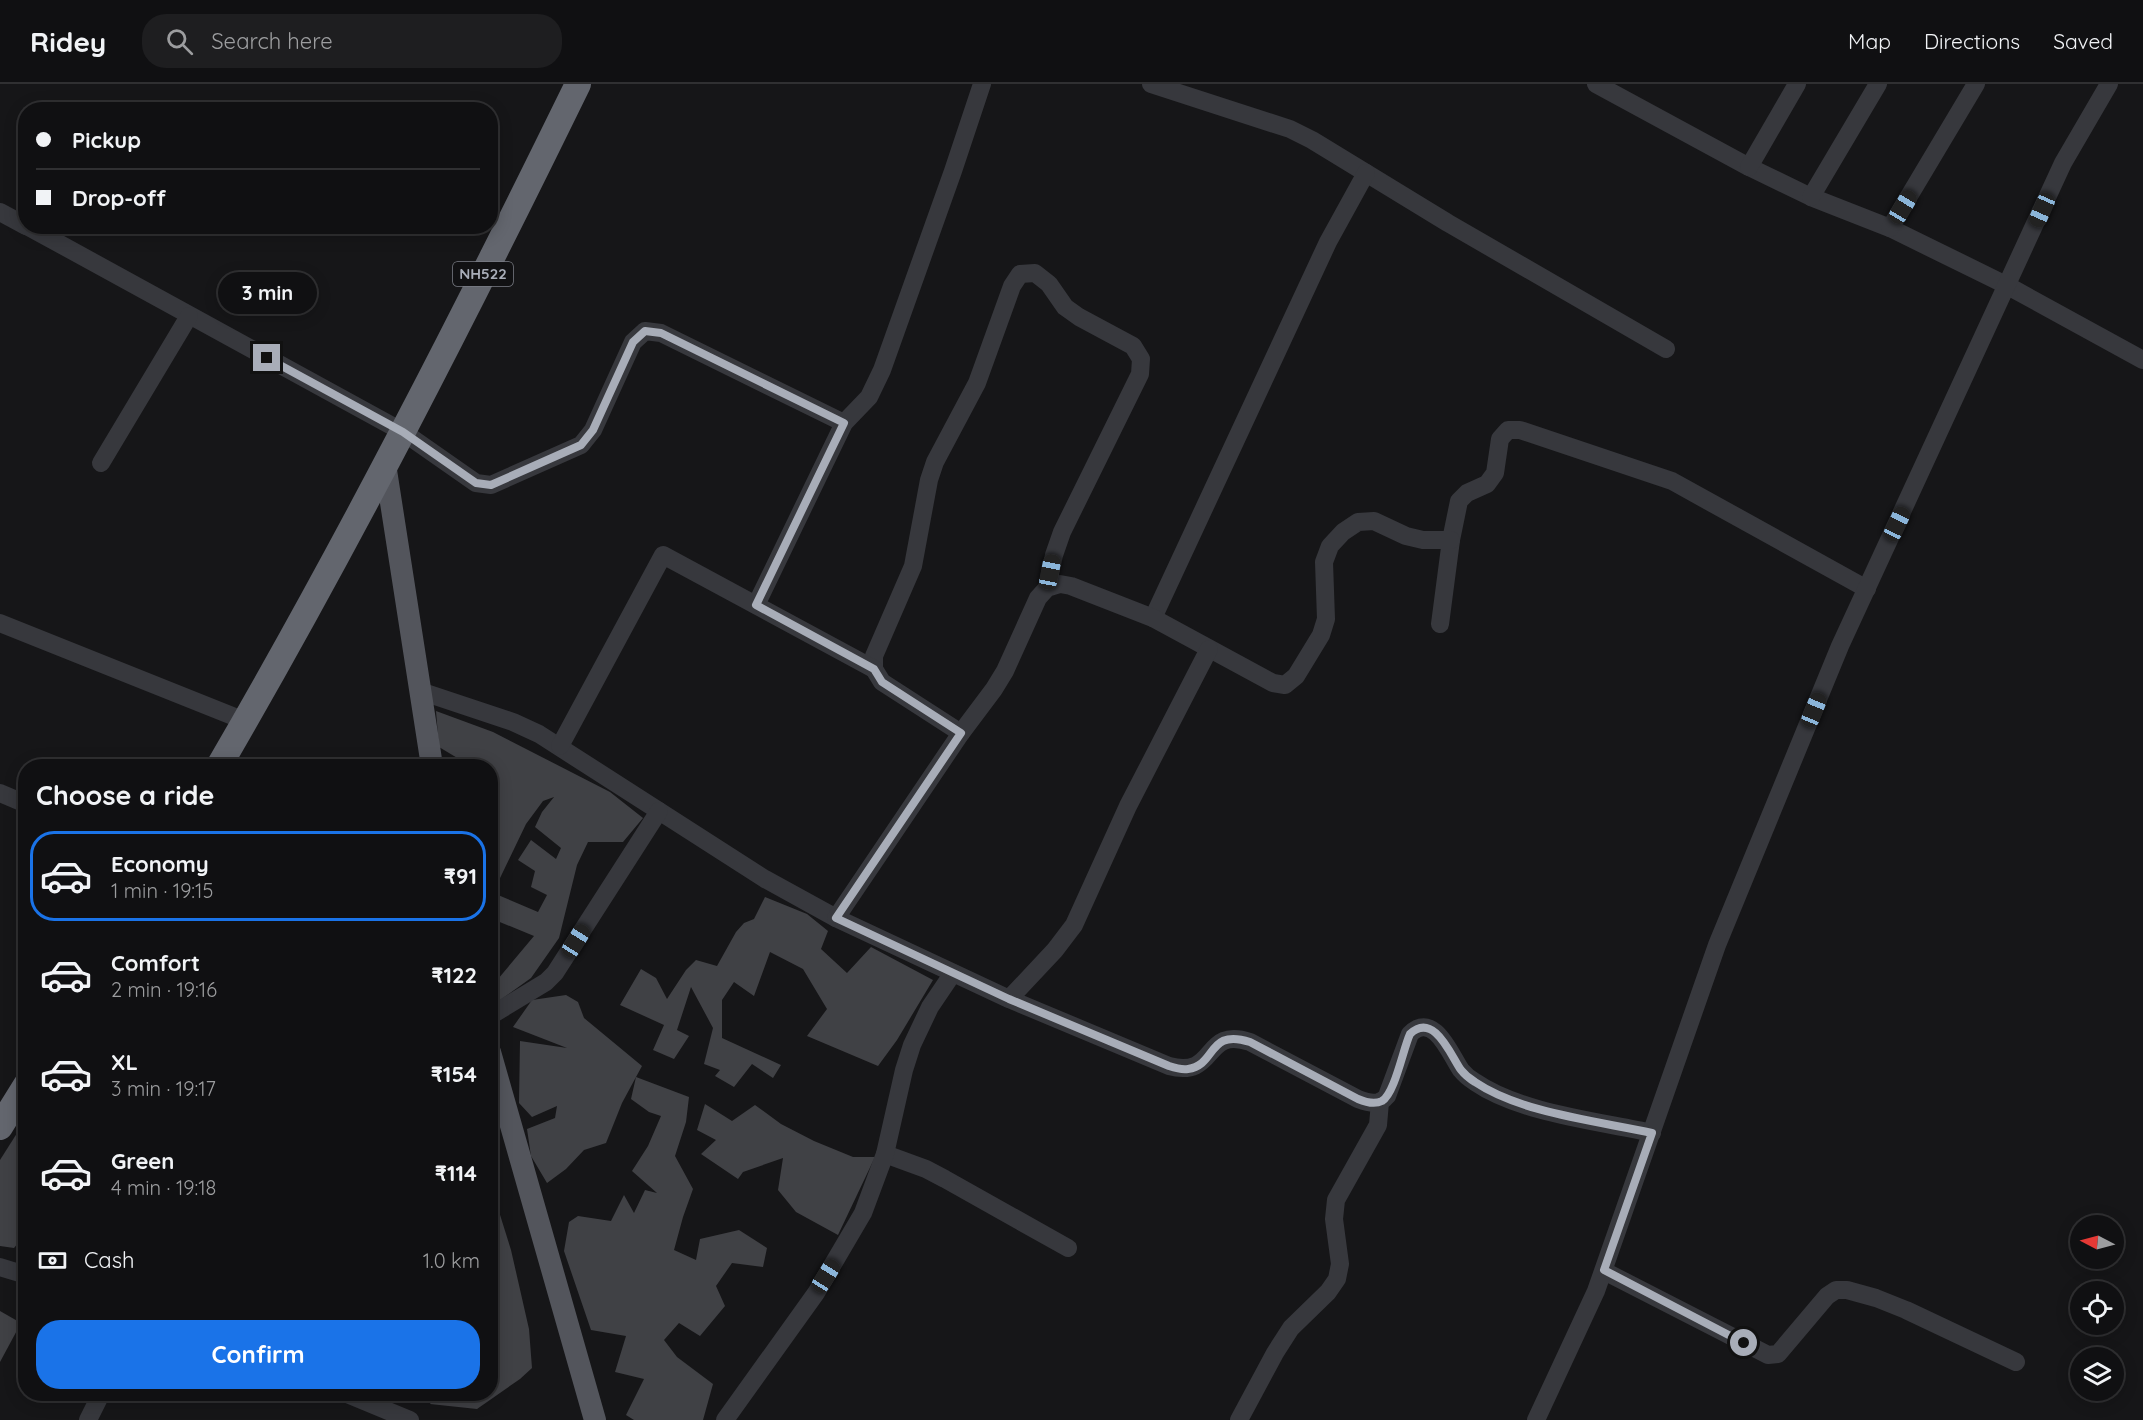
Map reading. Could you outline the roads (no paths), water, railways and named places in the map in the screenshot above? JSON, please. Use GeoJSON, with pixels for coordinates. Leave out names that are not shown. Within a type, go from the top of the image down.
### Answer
{"type":"FeatureCollection","features":[{"type":"Feature","properties":{"kind":"highway","name":"NH522"},"geometry":{"type":"LineString","coordinates":[[223,759],[403,432],[578,84]]}},
{"type":"Feature","properties":{"kind":"highway"},"geometry":{"type":"LineString","coordinates":[[0,1127],[18,1098]]}},
{"type":"Feature","properties":{"kind":"main road"},"geometry":{"type":"LineString","coordinates":[[385,464],[431,759]]}},
{"type":"Feature","properties":{"kind":"main road"},"geometry":{"type":"LineString","coordinates":[[498,1089],[595,1420]]}},
{"type":"Feature","properties":{"kind":"street"},"geometry":{"type":"LineString","coordinates":[[756,605],[844,423],[869,397],[882,370],[982,84]]}},
{"type":"Feature","properties":{"kind":"street"},"geometry":{"type":"LineString","coordinates":[[1151,84],[1290,129],[1666,349]]}},
{"type":"Feature","properties":{"kind":"street"},"geometry":{"type":"LineString","coordinates":[[1596,84],[1749,167],[1811,197],[1890,228],[2008,286],[2143,360]]}},
{"type":"Feature","properties":{"kind":"street"},"geometry":{"type":"LineString","coordinates":[[1749,167],[1797,84]]}},
{"type":"Feature","properties":{"kind":"street"},"geometry":{"type":"LineString","coordinates":[[1811,197],[1878,84]]}},
{"type":"Feature","properties":{"kind":"street"},"geometry":{"type":"LineString","coordinates":[[1890,228],[1976,84]]}},
{"type":"Feature","properties":{"kind":"street"},"geometry":{"type":"LineString","coordinates":[[1536,1420],[1588,1313],[1717,945],[1840,646],[2063,163],[2109,84]]}},
{"type":"Feature","properties":{"kind":"street"},"geometry":{"type":"LineString","coordinates":[[1153,618],[1323,252],[1366,173]]}},
{"type":"Feature","properties":{"kind":"street"},"geometry":{"type":"LineString","coordinates":[[0,212],[18,222]]}},
{"type":"Feature","properties":{"kind":"street"},"geometry":{"type":"LineString","coordinates":[[40,234],[403,432],[476,483],[491,485],[581,445],[593,430],[633,342],[645,331],[661,333],[844,423]]}},
{"type":"Feature","properties":{"kind":"street"},"geometry":{"type":"LineString","coordinates":[[836,918],[1005,671],[1038,598],[1047,588],[1062,532],[1140,374],[1141,359],[1132,346],[1065,307],[1049,284],[1035,273],[1020,274],[1012,286],[977,383],[935,462],[929,480],[913,566],[874,656],[874,669]]}},
{"type":"Feature","properties":{"kind":"street"},"geometry":{"type":"LineString","coordinates":[[101,462],[189,316]]}},
{"type":"Feature","properties":{"kind":"street"},"geometry":{"type":"LineString","coordinates":[[1440,624],[1451,540],[1459,501],[1467,493],[1487,484],[1495,473],[1500,439],[1508,430],[1520,430],[1672,481],[1867,589]]}},
{"type":"Feature","properties":{"kind":"street"},"geometry":{"type":"LineString","coordinates":[[1047,588],[1060,584],[1071,586],[1153,618],[1273,683],[1285,685],[1296,676],[1321,635],[1326,619],[1324,562],[1330,546],[1343,531],[1358,522],[1374,521],[1406,536],[1423,540],[1451,540]]}},
{"type":"Feature","properties":{"kind":"street"},"geometry":{"type":"LineString","coordinates":[[560,746],[663,555],[874,669],[882,682],[961,733]]}},
{"type":"Feature","properties":{"kind":"street"},"geometry":{"type":"LineString","coordinates":[[0,623],[245,721]]}},
{"type":"Feature","properties":{"kind":"street"},"geometry":{"type":"LineString","coordinates":[[1009,999],[1055,950],[1074,925],[1128,806],[1209,648]]}},
{"type":"Feature","properties":{"kind":"street"},"geometry":{"type":"LineString","coordinates":[[420,691],[513,722],[560,746],[765,879],[836,918],[1009,999],[1169,1066],[1191,1069],[1197,1066],[1224,1039],[1241,1039],[1358,1099],[1371,1103],[1380,1102],[1387,1096],[1391,1087],[1410,1034],[1415,1029],[1425,1028],[1437,1033],[1443,1039],[1461,1071],[1470,1080],[1490,1091],[1547,1111],[1652,1133]]}},
{"type":"Feature","properties":{"kind":"street"},"geometry":{"type":"LineString","coordinates":[[0,793],[18,801]]}},
{"type":"Feature","properties":{"kind":"street"},"geometry":{"type":"LineString","coordinates":[[498,1011],[546,982],[555,973],[658,811]]}},
{"type":"Feature","properties":{"kind":"street"},"geometry":{"type":"LineString","coordinates":[[725,1420],[816,1293],[863,1213],[885,1154],[912,1045],[930,1007],[953,973]]}},
{"type":"Feature","properties":{"kind":"street"},"geometry":{"type":"LineString","coordinates":[[1239,1420],[1291,1328],[1328,1292],[1337,1280],[1340,1264],[1334,1219],[1336,1200],[1378,1125],[1380,1102]]}},
{"type":"Feature","properties":{"kind":"street"},"geometry":{"type":"LineString","coordinates":[[885,1154],[926,1169],[1068,1248]]}},
{"type":"Feature","properties":{"kind":"street"},"geometry":{"type":"LineString","coordinates":[[0,1267],[18,1273]]}},
{"type":"Feature","properties":{"kind":"street"},"geometry":{"type":"LineString","coordinates":[[1604,1270],[1768,1355],[1778,1354],[1827,1296],[1836,1290],[1847,1290],[1892,1303],[2016,1362]]}},
{"type":"Feature","properties":{"kind":"street"},"geometry":{"type":"LineString","coordinates":[[88,1420],[97,1401]]}},
{"type":"Feature","properties":{"kind":"street"},"geometry":{"type":"LineString","coordinates":[[363,1401],[410,1420]]}}]}
